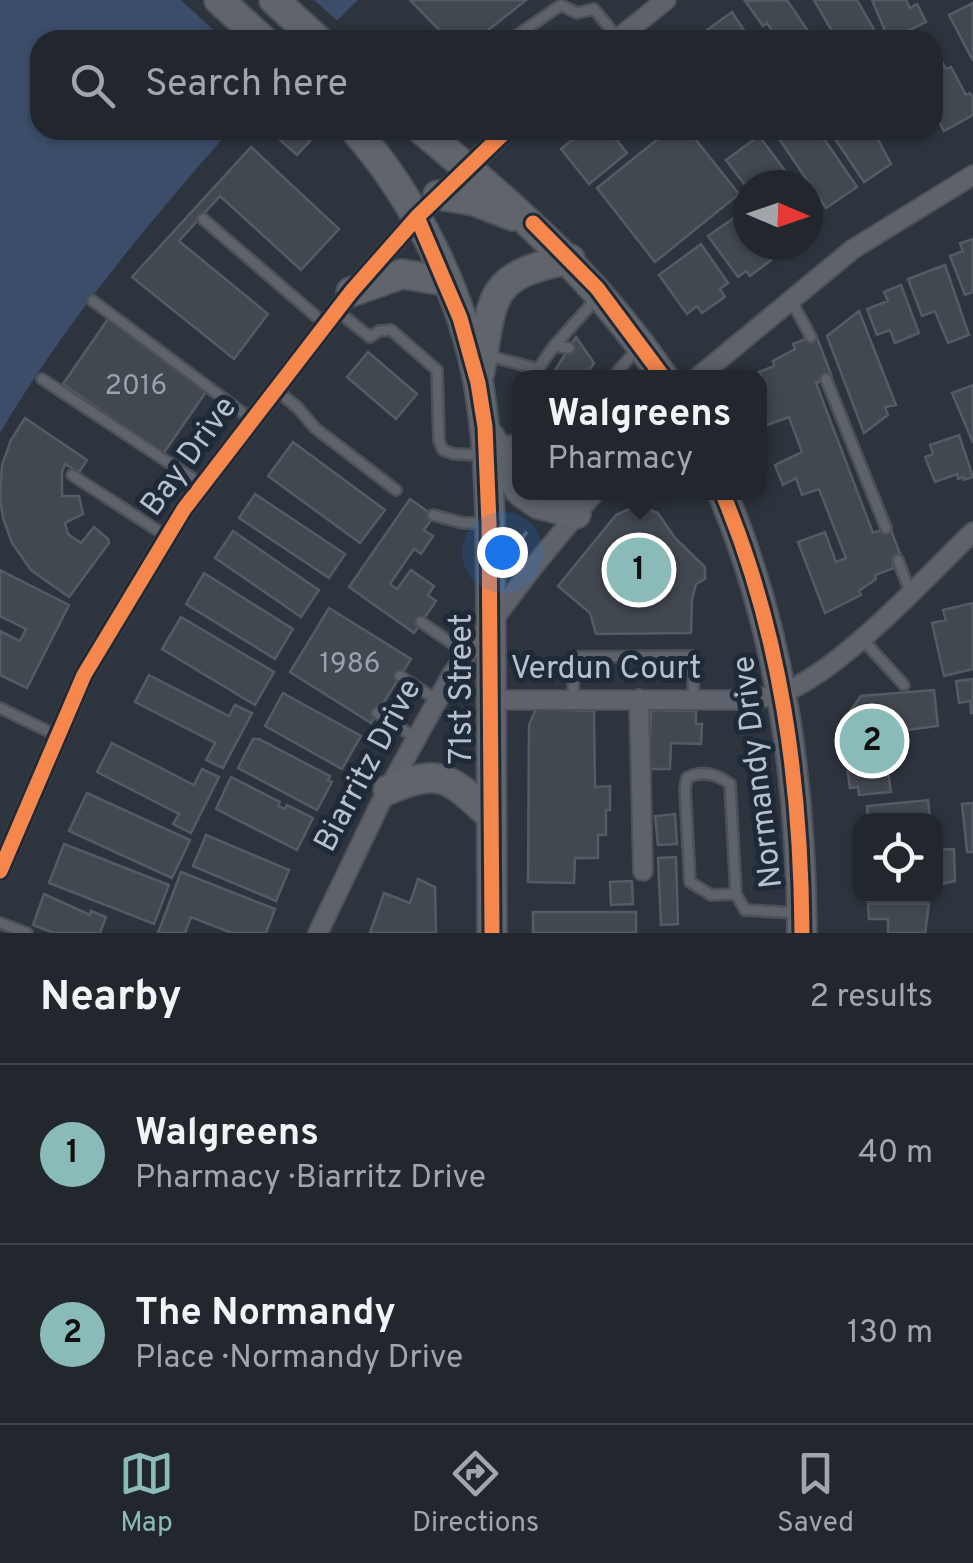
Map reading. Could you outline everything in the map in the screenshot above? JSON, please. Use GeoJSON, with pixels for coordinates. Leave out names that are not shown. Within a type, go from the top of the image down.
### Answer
{"type":"FeatureCollection","features":[{"type":"Feature","properties":{"kind":"main road"},"geometry":{"type":"LineString","coordinates":[[218,0],[252,30]]}},
{"type":"Feature","properties":{"kind":"main road"},"geometry":{"type":"LineString","coordinates":[[274,0],[307,30]]}},
{"type":"Feature","properties":{"kind":"main road","name":"71st Street"},"geometry":{"type":"LineString","coordinates":[[362,140],[417,217],[446,282],[495,441],[489,523],[492,933]]}},
{"type":"Feature","properties":{"kind":"main road"},"geometry":{"type":"LineString","coordinates":[[434,140],[570,259],[602,294],[658,370]]}},
{"type":"Feature","properties":{"kind":"main road"},"geometry":{"type":"LineString","coordinates":[[438,195],[474,201],[533,223]]}},
{"type":"Feature","properties":{"kind":"main road"},"geometry":{"type":"LineString","coordinates":[[478,383],[491,310],[502,284],[527,269],[570,259]]}},
{"type":"Feature","properties":{"kind":"main road"},"geometry":{"type":"LineString","coordinates":[[337,308],[402,274],[446,282]]}},
{"type":"Feature","properties":{"kind":"main road"},"geometry":{"type":"LineString","coordinates":[[495,441],[512,473]]}},
{"type":"Feature","properties":{"kind":"main road"},"geometry":{"type":"LineString","coordinates":[[528,500],[576,514]]}},
{"type":"Feature","properties":{"kind":"main road","name":"Normandy Drive"},"geometry":{"type":"LineString","coordinates":[[725,500],[764,611],[781,694],[795,798],[802,923]]}},
{"type":"Feature","properties":{"kind":"main road"},"geometry":{"type":"LineString","coordinates":[[388,790],[419,778],[441,778],[454,784],[491,816]]}},
{"type":"Feature","properties":{"kind":"street"},"geometry":{"type":"LineString","coordinates":[[628,30],[666,0]]}},
{"type":"Feature","properties":{"kind":"street","name":"Bay Drive"},"geometry":{"type":"LineString","coordinates":[[0,871],[84,675],[201,484],[337,308],[417,217],[494,140]]}},
{"type":"Feature","properties":{"kind":"street"},"geometry":{"type":"LineString","coordinates":[[708,370],[854,249],[973,176]]}},
{"type":"Feature","properties":{"kind":"street","name":"Biarritz Drive"},"geometry":{"type":"LineString","coordinates":[[318,933],[388,790],[416,738],[445,699],[467,654],[588,500]]}},
{"type":"Feature","properties":{"kind":"street"},"geometry":{"type":"LineString","coordinates":[[781,694],[825,669],[973,532]]}},
{"type":"Feature","properties":{"kind":"street","name":"Verdun Court"},"geometry":{"type":"LineString","coordinates":[[491,700],[748,699],[781,694]]}},
{"type":"Feature","properties":{"kind":"street"},"geometry":{"type":"LineString","coordinates":[[639,699],[643,871]]}},
{"type":"Feature","properties":{"kind":"lane"},"geometry":{"type":"LineString","coordinates":[[524,30],[560,5],[577,13],[594,9],[610,30]]}},
{"type":"Feature","properties":{"kind":"lane"},"geometry":{"type":"LineString","coordinates":[[202,220],[337,308],[370,337],[391,330],[437,370],[439,441],[443,450],[454,454],[495,441]]}},
{"type":"Feature","properties":{"kind":"lane"},"geometry":{"type":"LineString","coordinates":[[542,370],[554,346],[602,294]]}},
{"type":"Feature","properties":{"kind":"lane"},"geometry":{"type":"LineString","coordinates":[[791,300],[811,337]]}},
{"type":"Feature","properties":{"kind":"lane"},"geometry":{"type":"LineString","coordinates":[[93,301],[251,418]]}},
{"type":"Feature","properties":{"kind":"lane"},"geometry":{"type":"LineString","coordinates":[[619,370],[641,345]]}},
{"type":"Feature","properties":{"kind":"lane"},"geometry":{"type":"LineString","coordinates":[[554,346],[569,348]]}},
{"type":"Feature","properties":{"kind":"lane"},"geometry":{"type":"LineString","coordinates":[[483,354],[529,370]]}},
{"type":"Feature","properties":{"kind":"lane"},"geometry":{"type":"LineString","coordinates":[[42,379],[201,484]]}},
{"type":"Feature","properties":{"kind":"lane"},"geometry":{"type":"LineString","coordinates":[[826,379],[886,528]]}},
{"type":"Feature","properties":{"kind":"lane"},"geometry":{"type":"LineString","coordinates":[[274,389],[315,428],[396,490]]}},
{"type":"Feature","properties":{"kind":"lane"},"geometry":{"type":"LineString","coordinates":[[72,475],[166,536]]}},
{"type":"Feature","properties":{"kind":"lane"},"geometry":{"type":"LineString","coordinates":[[433,515],[463,523],[489,523]]}},
{"type":"Feature","properties":{"kind":"lane"},"geometry":{"type":"LineString","coordinates":[[898,560],[910,592]]}},
{"type":"Feature","properties":{"kind":"lane"},"geometry":{"type":"LineString","coordinates":[[421,622],[467,654]]}},
{"type":"Feature","properties":{"kind":"lane"},"geometry":{"type":"LineString","coordinates":[[861,638],[904,685]]}},
{"type":"Feature","properties":{"kind":"lane"},"geometry":{"type":"LineString","coordinates":[[574,700],[574,657],[694,656],[693,699]]}},
{"type":"Feature","properties":{"kind":"lane"},"geometry":{"type":"LineString","coordinates":[[400,676],[445,699]]}},
{"type":"Feature","properties":{"kind":"lane"},"geometry":{"type":"LineString","coordinates":[[0,708],[58,736]]}},
{"type":"Feature","properties":{"kind":"lane"},"geometry":{"type":"LineString","coordinates":[[377,713],[416,738]]}},
{"type":"Feature","properties":{"kind":"lane"},"geometry":{"type":"LineString","coordinates":[[736,894],[711,895],[690,882],[684,789],[687,778],[694,774],[714,774],[730,784],[736,894],[745,910],[802,923]]}},
{"type":"Feature","properties":{"kind":"lane"},"geometry":{"type":"LineString","coordinates":[[0,923],[27,933]]}},
{"type":"Feature","properties":{"kind":"path"},"geometry":{"type":"LineString","coordinates":[[518,550],[515,548],[526,500]]}},
{"type":"Feature","properties":{"kind":"path"},"geometry":{"type":"LineString","coordinates":[[445,699],[454,773]]}},
{"type":"Feature","properties":{"kind":"water"},"geometry":{"type":"Polygon","coordinates":[[[0,0],[358,0],[327,30],[30,30],[30,140],[221,140],[108,276],[0,433],[0,0]]]}},
{"type":"Feature","properties":{"kind":"pier"},"geometry":{"type":"Polygon","coordinates":[[[181,0],[314,0],[341,24],[335,30],[213,30],[181,0]]]}},
{"type":"Feature","properties":{"kind":"building"},"geometry":{"type":"Polygon","coordinates":[[[410,0],[526,0],[488,30],[439,30],[410,0]]]}},
{"type":"Feature","properties":{"kind":"building"},"geometry":{"type":"Polygon","coordinates":[[[787,0],[807,30],[772,30],[767,23],[763,26],[745,1],[787,0]]]}},
{"type":"Feature","properties":{"kind":"building"},"geometry":{"type":"Polygon","coordinates":[[[814,0],[857,0],[874,30],[831,30],[814,0]]]}},
{"type":"Feature","properties":{"kind":"building"},"geometry":{"type":"Polygon","coordinates":[[[872,0],[906,0],[910,8],[917,4],[926,22],[910,30],[885,30],[872,0]]]}},
{"type":"Feature","properties":{"kind":"building"},"geometry":{"type":"Polygon","coordinates":[[[973,3],[973,61],[949,15],[973,3]]]}},
{"type":"Feature","properties":{"kind":"building"},"geometry":{"type":"Polygon","coordinates":[[[732,12],[744,30],[707,30],[732,12]]]}},
{"type":"Feature","properties":{"kind":"building"},"geometry":{"type":"Polygon","coordinates":[[[943,64],[946,69],[951,67],[966,95],[970,93],[973,98],[973,115],[944,131],[943,64]]]}},
{"type":"Feature","properties":{"kind":"building"},"geometry":{"type":"Polygon","coordinates":[[[280,140],[310,141],[297,155],[280,140]]]}},
{"type":"Feature","properties":{"kind":"building"},"geometry":{"type":"Polygon","coordinates":[[[572,140],[617,140],[627,153],[589,184],[561,149],[572,140]]]}},
{"type":"Feature","properties":{"kind":"building"},"geometry":{"type":"Polygon","coordinates":[[[657,140],[696,140],[733,186],[733,199],[655,262],[597,188],[657,140]]]}},
{"type":"Feature","properties":{"kind":"building"},"geometry":{"type":"Polygon","coordinates":[[[754,140],[762,140],[785,170],[734,170],[726,160],[754,140]]]}},
{"type":"Feature","properties":{"kind":"building"},"geometry":{"type":"Polygon","coordinates":[[[780,140],[825,140],[857,187],[826,208],[823,170],[800,170],[780,140]]]}},
{"type":"Feature","properties":{"kind":"building"},"geometry":{"type":"Polygon","coordinates":[[[836,140],[878,140],[891,164],[864,182],[836,140]]]}},
{"type":"Feature","properties":{"kind":"building"},"geometry":{"type":"Polygon","coordinates":[[[251,147],[339,229],[301,270],[220,196],[179,241],[268,314],[234,359],[132,277],[251,147]]]}},
{"type":"Feature","properties":{"kind":"building"},"geometry":{"type":"Polygon","coordinates":[[[733,218],[733,260],[771,260],[750,276],[746,271],[738,277],[708,236],[733,218]]]}},
{"type":"Feature","properties":{"kind":"building"},"geometry":{"type":"Polygon","coordinates":[[[973,239],[973,292],[965,295],[950,256],[963,251],[960,243],[973,239]]]}},
{"type":"Feature","properties":{"kind":"building"},"geometry":{"type":"Polygon","coordinates":[[[701,244],[728,283],[720,289],[725,297],[702,313],[697,306],[687,314],[659,275],[701,244]]]}},
{"type":"Feature","properties":{"kind":"building"},"geometry":{"type":"Polygon","coordinates":[[[945,265],[969,335],[948,343],[935,311],[922,316],[908,279],[945,265]]]}},
{"type":"Feature","properties":{"kind":"building"},"geometry":{"type":"Polygon","coordinates":[[[901,285],[919,333],[895,343],[890,330],[877,335],[867,309],[888,301],[884,292],[901,285]]]}},
{"type":"Feature","properties":{"kind":"building"},"geometry":{"type":"Polygon","coordinates":[[[859,311],[896,405],[885,407],[888,415],[864,433],[827,336],[859,311]]]}},
{"type":"Feature","properties":{"kind":"building"},"geometry":{"type":"Polygon","coordinates":[[[108,319],[208,389],[163,454],[63,384],[108,319]]]}},
{"type":"Feature","properties":{"kind":"building"},"geometry":{"type":"Polygon","coordinates":[[[816,335],[832,377],[816,383],[873,533],[890,527],[902,559],[892,563],[894,568],[875,575],[876,579],[859,591],[861,595],[825,613],[798,542],[825,532],[836,562],[846,558],[819,489],[802,495],[796,478],[783,485],[775,465],[802,452],[789,417],[767,425],[764,370],[795,349],[793,344],[816,335]]]}},
{"type":"Feature","properties":{"kind":"building"},"geometry":{"type":"Polygon","coordinates":[[[576,337],[594,363],[589,370],[555,370],[576,337]]]}},
{"type":"Feature","properties":{"kind":"building"},"geometry":{"type":"Polygon","coordinates":[[[368,352],[417,394],[396,419],[347,377],[368,352]]]}},
{"type":"Feature","properties":{"kind":"building"},"geometry":{"type":"Polygon","coordinates":[[[973,385],[973,443],[952,393],[973,385]]]}},
{"type":"Feature","properties":{"kind":"building"},"geometry":{"type":"Polygon","coordinates":[[[25,418],[87,460],[79,472],[65,464],[62,472],[62,496],[79,496],[83,514],[65,523],[68,534],[81,543],[94,527],[109,543],[69,597],[31,570],[12,543],[3,518],[2,465],[25,418]]]}},
{"type":"Feature","properties":{"kind":"building"},"geometry":{"type":"Polygon","coordinates":[[[959,435],[973,477],[958,479],[957,474],[935,482],[925,457],[933,454],[930,445],[959,435]]]}},
{"type":"Feature","properties":{"kind":"building"},"geometry":{"type":"Polygon","coordinates":[[[293,442],[385,510],[360,543],[268,476],[293,442]]]}},
{"type":"Feature","properties":{"kind":"building"},"geometry":{"type":"Polygon","coordinates":[[[255,494],[345,554],[329,578],[239,518],[255,494]]]}},
{"type":"Feature","properties":{"kind":"building"},"geometry":{"type":"Polygon","coordinates":[[[410,499],[434,516],[424,530],[433,536],[421,554],[414,549],[390,584],[397,589],[411,570],[434,586],[428,595],[436,601],[414,633],[349,587],[410,499]]]}},
{"type":"Feature","properties":{"kind":"building"},"geometry":{"type":"Polygon","coordinates":[[[633,507],[658,513],[675,538],[705,567],[705,579],[696,584],[692,600],[691,633],[596,634],[590,613],[558,586],[616,515],[633,507]]]}},
{"type":"Feature","properties":{"kind":"building"},"geometry":{"type":"Polygon","coordinates":[[[233,531],[319,590],[301,617],[215,558],[233,531]]]}},
{"type":"Feature","properties":{"kind":"building"},"geometry":{"type":"Polygon","coordinates":[[[0,570],[69,605],[27,688],[0,675],[0,631],[20,641],[26,629],[0,616],[0,570]]]}},
{"type":"Feature","properties":{"kind":"building"},"geometry":{"type":"Polygon","coordinates":[[[204,573],[293,629],[275,659],[186,604],[204,573]]]}},
{"type":"Feature","properties":{"kind":"building"},"geometry":{"type":"Polygon","coordinates":[[[973,603],[973,669],[944,676],[932,623],[946,620],[943,610],[973,603]]]}},
{"type":"Feature","properties":{"kind":"building"},"geometry":{"type":"Polygon","coordinates":[[[329,608],[411,659],[371,723],[290,672],[329,608]]]}},
{"type":"Feature","properties":{"kind":"building"},"geometry":{"type":"Polygon","coordinates":[[[181,617],[274,672],[255,705],[162,649],[181,617]]]}},
{"type":"Feature","properties":{"kind":"building"},"geometry":{"type":"Polygon","coordinates":[[[149,675],[229,716],[235,705],[252,713],[223,768],[206,760],[215,743],[135,702],[149,675]]]}},
{"type":"Feature","properties":{"kind":"building"},"geometry":{"type":"Polygon","coordinates":[[[973,679],[971,713],[970,701],[959,703],[956,681],[973,679]]]}},
{"type":"Feature","properties":{"kind":"building"},"geometry":{"type":"Polygon","coordinates":[[[934,690],[938,726],[899,731],[900,751],[885,752],[891,792],[859,795],[858,787],[850,788],[841,724],[861,696],[934,690]]]}},
{"type":"Feature","properties":{"kind":"building"},"geometry":{"type":"Polygon","coordinates":[[[283,693],[361,736],[342,769],[265,726],[283,693]]]}},
{"type":"Feature","properties":{"kind":"building"},"geometry":{"type":"Polygon","coordinates":[[[536,709],[594,711],[595,787],[610,786],[610,810],[606,810],[606,835],[598,835],[598,858],[575,858],[574,883],[528,882],[529,725],[536,709]]]}},
{"type":"Feature","properties":{"kind":"building"},"geometry":{"type":"Polygon","coordinates":[[[651,710],[696,711],[696,724],[702,724],[701,744],[671,743],[670,769],[649,769],[651,710]]]}},
{"type":"Feature","properties":{"kind":"building"},"geometry":{"type":"Polygon","coordinates":[[[253,739],[330,776],[328,780],[332,782],[317,810],[238,768],[253,739]]]}},
{"type":"Feature","properties":{"kind":"building"},"geometry":{"type":"Polygon","coordinates":[[[112,743],[194,785],[202,769],[219,777],[191,833],[173,824],[179,814],[97,772],[112,743]]]}},
{"type":"Feature","properties":{"kind":"building"},"geometry":{"type":"Polygon","coordinates":[[[231,777],[280,802],[278,806],[285,809],[287,805],[313,818],[297,850],[216,809],[231,777]]]}},
{"type":"Feature","properties":{"kind":"building"},"geometry":{"type":"Polygon","coordinates":[[[87,793],[190,840],[172,878],[69,831],[87,793]]]}},
{"type":"Feature","properties":{"kind":"building"},"geometry":{"type":"Polygon","coordinates":[[[928,800],[929,813],[868,813],[867,806],[928,800]]]}},
{"type":"Feature","properties":{"kind":"building"},"geometry":{"type":"Polygon","coordinates":[[[973,803],[973,852],[967,852],[962,804],[973,803]]]}},
{"type":"Feature","properties":{"kind":"building"},"geometry":{"type":"Polygon","coordinates":[[[675,814],[677,844],[658,845],[655,816],[675,814]]]}},
{"type":"Feature","properties":{"kind":"building"},"geometry":{"type":"Polygon","coordinates":[[[206,835],[289,870],[276,901],[193,866],[206,835]]]}},
{"type":"Feature","properties":{"kind":"building"},"geometry":{"type":"Polygon","coordinates":[[[64,844],[169,885],[154,924],[49,883],[64,844]]]}},
{"type":"Feature","properties":{"kind":"building"},"geometry":{"type":"Polygon","coordinates":[[[954,849],[955,881],[943,884],[943,850],[954,849]]]}},
{"type":"Feature","properties":{"kind":"building"},"geometry":{"type":"Polygon","coordinates":[[[676,857],[678,924],[661,925],[658,858],[676,857]]]}},
{"type":"Feature","properties":{"kind":"building"},"geometry":{"type":"Polygon","coordinates":[[[181,872],[275,909],[266,933],[232,933],[191,917],[185,933],[158,933],[181,872]]]}},
{"type":"Feature","properties":{"kind":"building"},"geometry":{"type":"Polygon","coordinates":[[[418,879],[435,887],[436,933],[370,933],[384,893],[410,903],[418,879]]]}},
{"type":"Feature","properties":{"kind":"building"},"geometry":{"type":"Polygon","coordinates":[[[632,881],[633,904],[611,905],[610,882],[632,881]]]}},
{"type":"Feature","properties":{"kind":"building"},"geometry":{"type":"Polygon","coordinates":[[[44,894],[90,915],[91,911],[106,917],[100,933],[54,933],[33,925],[44,894]]]}},
{"type":"Feature","properties":{"kind":"building"},"geometry":{"type":"Polygon","coordinates":[[[868,904],[929,904],[925,933],[888,933],[888,919],[869,919],[868,904]]]}},
{"type":"Feature","properties":{"kind":"building"},"geometry":{"type":"Polygon","coordinates":[[[533,912],[636,912],[636,933],[533,933],[533,912]]]}},
{"type":"Feature","properties":{"kind":"cycle path"},"geometry":{"type":"LineString","coordinates":[[0,871],[84,675],[184,509],[351,292],[417,217],[497,140]]}},
{"type":"Feature","properties":{"kind":"cycle path"},"geometry":{"type":"LineString","coordinates":[[417,217],[460,318],[478,383],[485,427],[492,933]]}},
{"type":"Feature","properties":{"kind":"cycle path"},"geometry":{"type":"LineString","coordinates":[[533,223],[597,288],[658,370]]}},
{"type":"Feature","properties":{"kind":"cycle path"},"geometry":{"type":"LineString","coordinates":[[725,500],[759,599],[784,708],[797,820],[802,933]]}},
{"type":"Feature","properties":{"kind":"place","name":"Walgreens"},"geometry":{"type":"Point","coordinates":[639,570]}},
{"type":"Feature","properties":{"kind":"place","name":"The Normandy"},"geometry":{"type":"Point","coordinates":[872,741]}}]}
